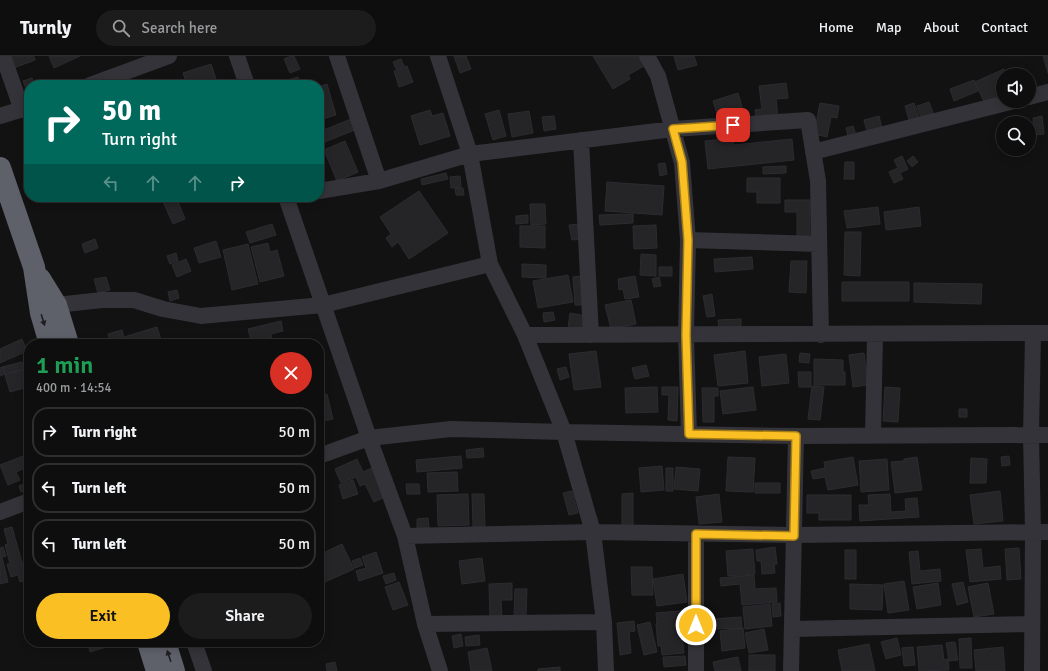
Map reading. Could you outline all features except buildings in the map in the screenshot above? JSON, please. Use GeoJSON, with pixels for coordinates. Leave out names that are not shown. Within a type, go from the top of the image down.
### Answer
{"type":"FeatureCollection","features":[{"type":"Feature","properties":{"kind":"highway"},"geometry":{"type":"LineString","coordinates":[[0,168],[34,267],[41,313],[49,339]]}},
{"type":"Feature","properties":{"kind":"highway"},"geometry":{"type":"LineString","coordinates":[[34,267],[56,305],[66,339]]}},
{"type":"Feature","properties":{"kind":"highway"},"geometry":{"type":"LineString","coordinates":[[150,647],[157,671]]}},
{"type":"Feature","properties":{"kind":"highway"},"geometry":{"type":"LineString","coordinates":[[167,647],[174,671]]}},
{"type":"Feature","properties":{"kind":"street"},"geometry":{"type":"LineString","coordinates":[[3,56],[24,107]]}},
{"type":"Feature","properties":{"kind":"street"},"geometry":{"type":"LineString","coordinates":[[104,80],[169,56]]}},
{"type":"Feature","properties":{"kind":"street"},"geometry":{"type":"LineString","coordinates":[[237,56],[245,80]]}},
{"type":"Feature","properties":{"kind":"street"},"geometry":{"type":"LineString","coordinates":[[337,56],[378,181]]}},
{"type":"Feature","properties":{"kind":"street"},"geometry":{"type":"LineString","coordinates":[[438,56],[470,154],[490,264],[525,335],[564,432],[593,532],[604,622],[606,671]]}},
{"type":"Feature","properties":{"kind":"street"},"geometry":{"type":"LineString","coordinates":[[647,56],[658,76],[682,162],[688,240],[686,335],[689,434]]}},
{"type":"Feature","properties":{"kind":"street"},"geometry":{"type":"LineString","coordinates":[[1036,95],[1048,92]]}},
{"type":"Feature","properties":{"kind":"street"},"geometry":{"type":"LineString","coordinates":[[813,152],[996,106]]}},
{"type":"Feature","properties":{"kind":"street"},"geometry":{"type":"LineString","coordinates":[[0,116],[24,109]]}},
{"type":"Feature","properties":{"kind":"street"},"geometry":{"type":"LineString","coordinates":[[324,190],[378,181],[470,154],[673,129],[808,120],[818,181],[821,335]]}},
{"type":"Feature","properties":{"kind":"street"},"geometry":{"type":"LineString","coordinates":[[581,140],[591,335]]}},
{"type":"Feature","properties":{"kind":"street"},"geometry":{"type":"LineString","coordinates":[[288,202],[369,438],[405,536],[425,624],[440,671]]}},
{"type":"Feature","properties":{"kind":"street"},"geometry":{"type":"LineString","coordinates":[[688,240],[819,244]]}},
{"type":"Feature","properties":{"kind":"street"},"geometry":{"type":"LineString","coordinates":[[56,305],[102,300],[134,300],[163,309],[201,316],[323,305],[490,264]]}},
{"type":"Feature","properties":{"kind":"street"},"geometry":{"type":"LineString","coordinates":[[873,435],[875,334]]}},
{"type":"Feature","properties":{"kind":"street"},"geometry":{"type":"LineString","coordinates":[[525,335],[1041,334],[1031,435],[1040,532],[1032,624],[1032,671]]}},
{"type":"Feature","properties":{"kind":"street"},"geometry":{"type":"LineString","coordinates":[[324,454],[369,438],[451,429],[796,436],[1048,435]]}},
{"type":"Feature","properties":{"kind":"street"},"geometry":{"type":"LineString","coordinates":[[791,671],[796,436]]}},
{"type":"Feature","properties":{"kind":"street"},"geometry":{"type":"LineString","coordinates":[[0,512],[24,503]]}},
{"type":"Feature","properties":{"kind":"street"},"geometry":{"type":"LineString","coordinates":[[405,536],[593,532],[794,536],[1040,532]]}},
{"type":"Feature","properties":{"kind":"street"},"geometry":{"type":"LineString","coordinates":[[696,534],[696,671]]}},
{"type":"Feature","properties":{"kind":"street"},"geometry":{"type":"LineString","coordinates":[[425,624],[604,622]]}},
{"type":"Feature","properties":{"kind":"street"},"geometry":{"type":"LineString","coordinates":[[792,628],[1032,624]]}},
{"type":"Feature","properties":{"kind":"street"},"geometry":{"type":"LineString","coordinates":[[196,647],[204,671]]}},
{"type":"Feature","properties":{"kind":"route"},"geometry":{"type":"LineString","coordinates":[[696,625],[696,534],[794,536],[796,436],[689,434],[686,335],[688,240],[682,162],[673,129],[733,125]]}}]}
